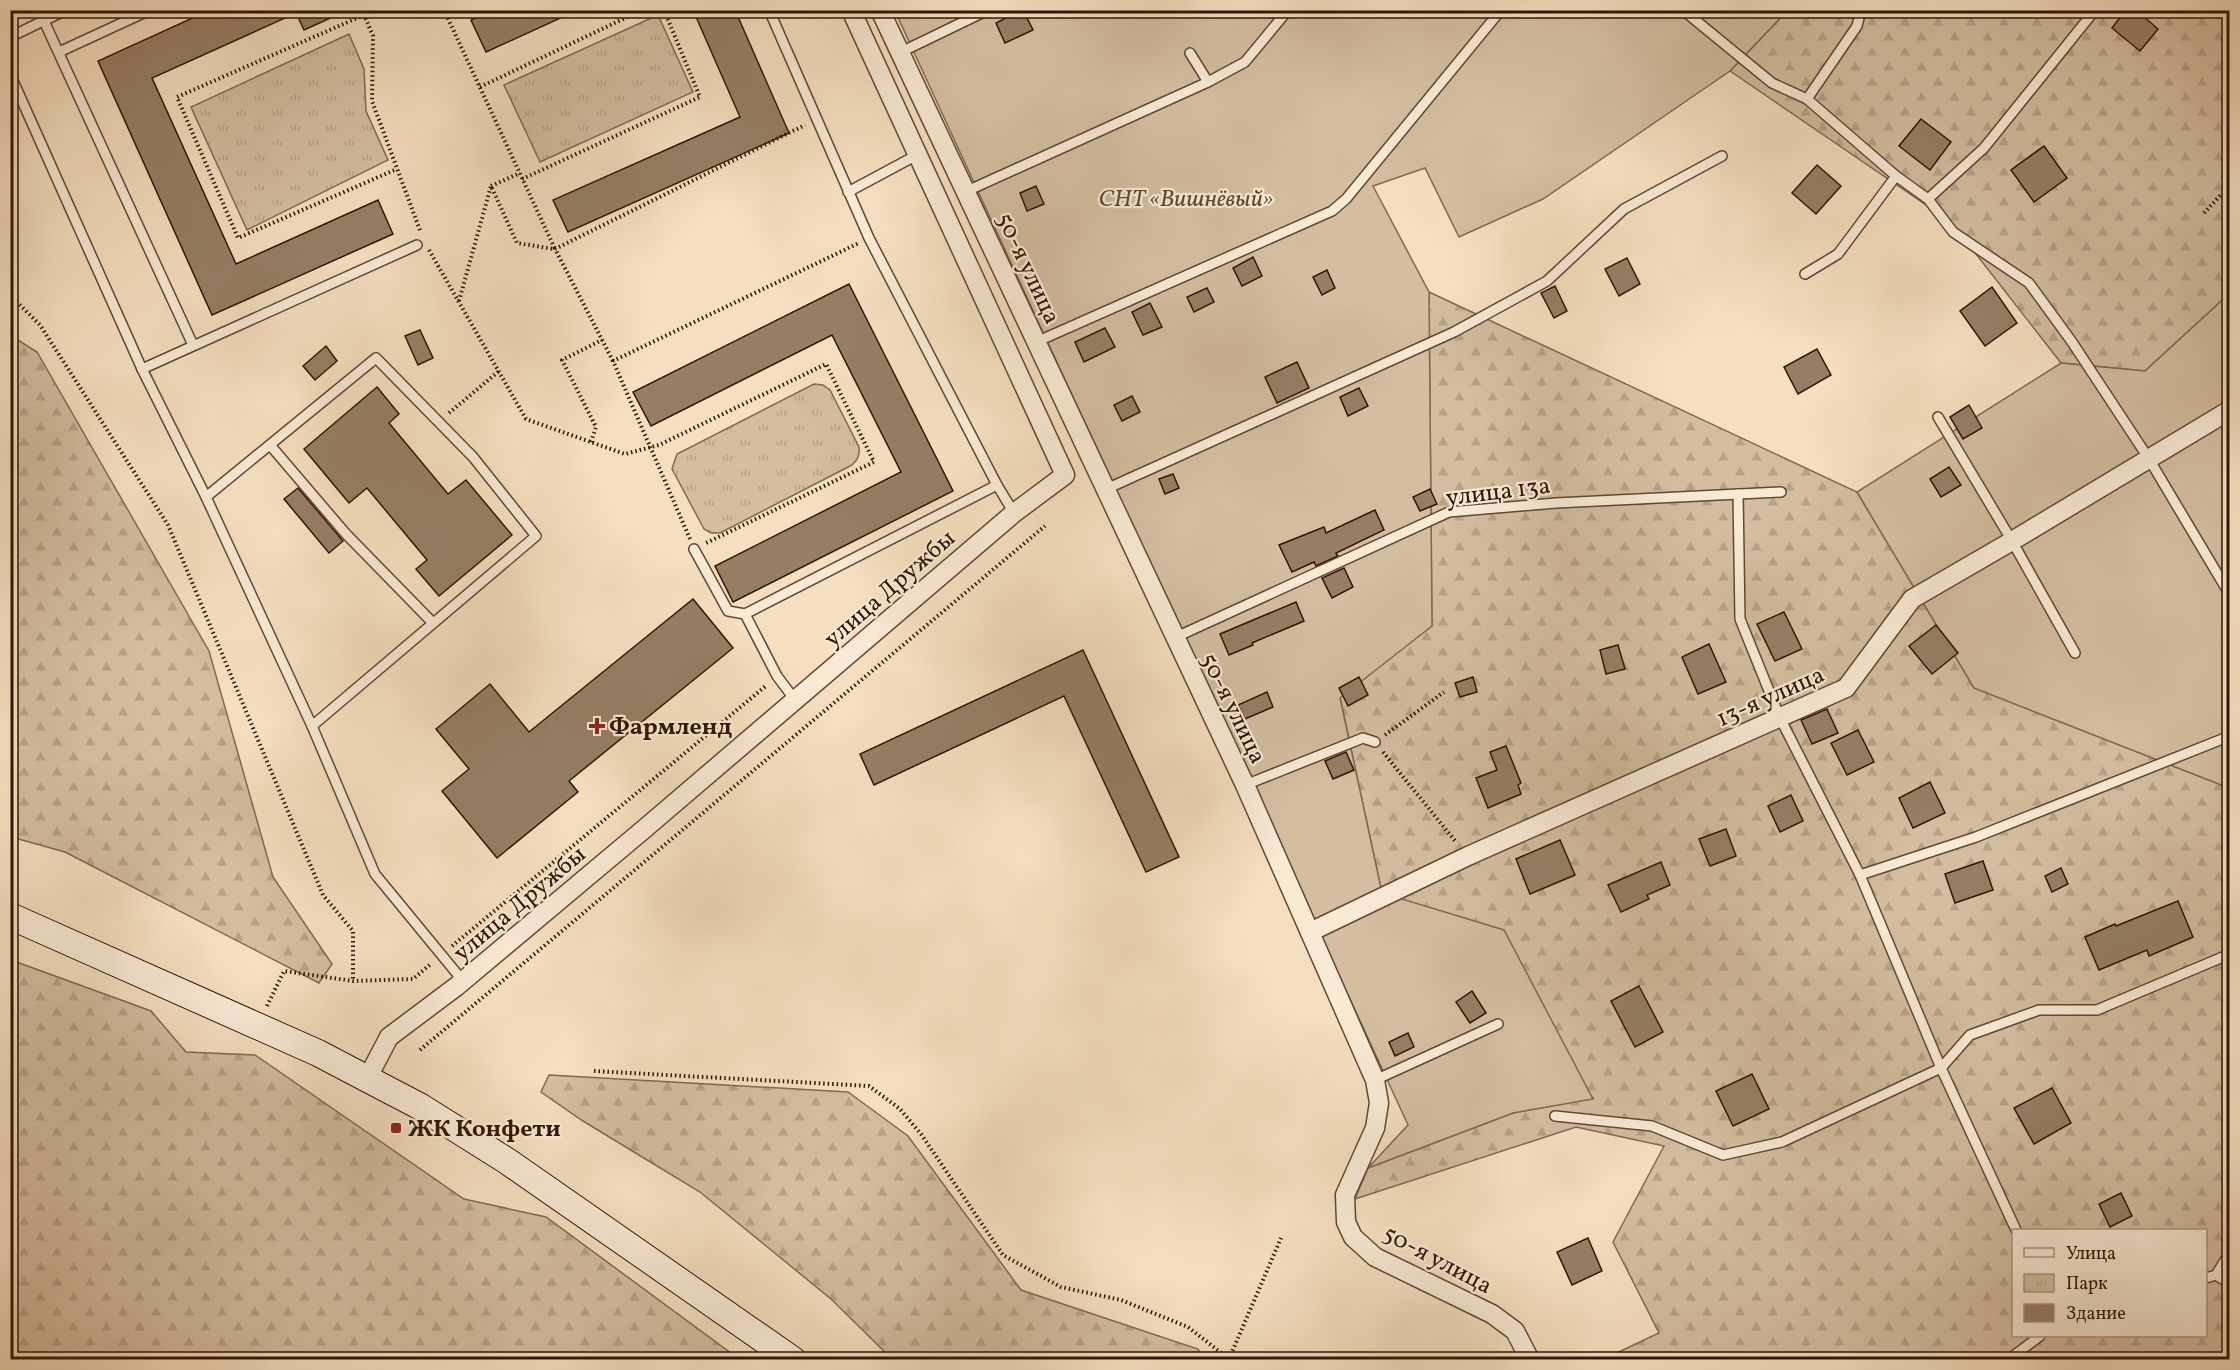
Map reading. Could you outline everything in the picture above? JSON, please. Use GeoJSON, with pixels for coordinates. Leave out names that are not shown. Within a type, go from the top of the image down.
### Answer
{"type":"FeatureCollection","features":[{"type":"Feature","properties":{"kind":"street","name":"улица Дружбы"},"geometry":{"type":"LineString","coordinates":[[368,1079],[389,1037],[463,981],[1014,513],[1065,476],[851,10]]}},
{"type":"Feature","properties":{"kind":"street","name":"50-я улица"},"geometry":{"type":"LineString","coordinates":[[880,10],[898,53],[967,191],[1104,490],[1245,785],[1375,1080],[1379,1103],[1375,1128],[1345,1195],[1346,1222],[1353,1237],[1375,1257],[1492,1314],[1515,1331],[1530,1359]]}},
{"type":"Feature","properties":{"kind":"street","name":"13-я улица"},"geometry":{"type":"LineString","coordinates":[[1310,932],[1468,856],[1846,688],[1912,599],[2229,410]]}},
{"type":"Feature","properties":{"kind":"street"},"geometry":{"type":"LineString","coordinates":[[10,916],[318,1053],[421,1107],[507,1161],[793,1359]]}},
{"type":"Feature","properties":{"kind":"lane"},"geometry":{"type":"LineString","coordinates":[[10,37],[66,10]]}},
{"type":"Feature","properties":{"kind":"lane"},"geometry":{"type":"LineString","coordinates":[[59,52],[150,10]]}},
{"type":"Feature","properties":{"kind":"lane"},"geometry":{"type":"LineString","coordinates":[[769,10],[869,238],[1014,513]]}},
{"type":"Feature","properties":{"kind":"lane"},"geometry":{"type":"LineString","coordinates":[[898,53],[988,10]]}},
{"type":"Feature","properties":{"kind":"lane"},"geometry":{"type":"LineString","coordinates":[[967,191],[1208,82],[1245,62],[1288,10]]}},
{"type":"Feature","properties":{"kind":"lane"},"geometry":{"type":"LineString","coordinates":[[1036,342],[1332,211],[1346,199],[1501,10]]}},
{"type":"Feature","properties":{"kind":"lane"},"geometry":{"type":"LineString","coordinates":[[1683,10],[1772,82],[1807,99],[1896,176],[1928,199],[1953,232],[2029,284],[2072,342],[2149,459],[2229,595]]}},
{"type":"Feature","properties":{"kind":"lane"},"geometry":{"type":"LineString","coordinates":[[1807,99],[1857,26],[1861,10]]}},
{"type":"Feature","properties":{"kind":"lane"},"geometry":{"type":"LineString","coordinates":[[1928,199],[1984,148],[2096,10]]}},
{"type":"Feature","properties":{"kind":"lane"},"geometry":{"type":"LineString","coordinates":[[44,21],[193,345]]}},
{"type":"Feature","properties":{"kind":"lane"},"geometry":{"type":"LineString","coordinates":[[1190,53],[1208,82]]}},
{"type":"Feature","properties":{"kind":"lane"},"geometry":{"type":"LineString","coordinates":[[10,74],[142,369],[206,498],[312,726],[375,874],[463,981]]}},
{"type":"Feature","properties":{"kind":"lane"},"geometry":{"type":"LineString","coordinates":[[848,192],[917,155]]}},
{"type":"Feature","properties":{"kind":"lane"},"geometry":{"type":"LineString","coordinates":[[1104,490],[1454,332],[1547,281],[1624,209],[1722,156]]}},
{"type":"Feature","properties":{"kind":"lane"},"geometry":{"type":"LineString","coordinates":[[1805,274],[1838,254],[1896,176]]}},
{"type":"Feature","properties":{"kind":"lane"},"geometry":{"type":"LineString","coordinates":[[142,369],[417,245]]}},
{"type":"Feature","properties":{"kind":"lane"},"geometry":{"type":"LineString","coordinates":[[206,498],[376,358],[473,457],[536,536],[312,726]]}},
{"type":"Feature","properties":{"kind":"lane"},"geometry":{"type":"LineString","coordinates":[[1938,417],[2075,653]]}},
{"type":"Feature","properties":{"kind":"lane"},"geometry":{"type":"LineString","coordinates":[[270,445],[346,534],[433,623]]}},
{"type":"Feature","properties":{"kind":"lane"},"geometry":{"type":"LineString","coordinates":[[694,549],[728,612],[745,614],[997,484]]}},
{"type":"Feature","properties":{"kind":"lane","name":"улица 13а"},"geometry":{"type":"LineString","coordinates":[[1174,638],[1449,512],[1556,503],[1781,492]]}},
{"type":"Feature","properties":{"kind":"lane"},"geometry":{"type":"LineString","coordinates":[[1738,494],[1740,619],[1780,718],[1860,875],[1941,1068],[2016,1229]]}},
{"type":"Feature","properties":{"kind":"lane"},"geometry":{"type":"LineString","coordinates":[[745,614],[777,676],[795,700]]}},
{"type":"Feature","properties":{"kind":"lane"},"geometry":{"type":"LineString","coordinates":[[1860,875],[1976,837],[2229,736]]}},
{"type":"Feature","properties":{"kind":"lane"},"geometry":{"type":"LineString","coordinates":[[1245,785],[1363,738],[1375,742]]}},
{"type":"Feature","properties":{"kind":"lane"},"geometry":{"type":"LineString","coordinates":[[1556,1116],[1652,1126],[1724,1155],[1782,1142],[1941,1068],[1970,1035],[2039,1010],[2097,1010],[2229,954]]}},
{"type":"Feature","properties":{"kind":"lane"},"geometry":{"type":"LineString","coordinates":[[1375,1080],[1498,1024]]}},
{"type":"Feature","properties":{"kind":"lane"},"geometry":{"type":"LineString","coordinates":[[2207,1277],[2216,1275],[2229,1252]]}},
{"type":"Feature","properties":{"kind":"lane"},"geometry":{"type":"LineString","coordinates":[[2216,1275],[2229,1284]]}},
{"type":"Feature","properties":{"kind":"lane"},"geometry":{"type":"LineString","coordinates":[[2008,1359],[2037,1337]]}},
{"type":"Feature","properties":{"kind":"path"},"geometry":{"type":"LineString","coordinates":[[397,169],[238,238],[177,97],[363,13],[373,36],[372,101],[425,242],[526,419],[625,454],[650,449],[826,364],[874,462],[694,549],[650,449],[613,361],[555,249],[444,10]]}},
{"type":"Feature","properties":{"kind":"path"},"geometry":{"type":"LineString","coordinates":[[480,87],[642,10]]}},
{"type":"Feature","properties":{"kind":"path"},"geometry":{"type":"LineString","coordinates":[[522,179],[700,97],[664,10]]}},
{"type":"Feature","properties":{"kind":"path"},"geometry":{"type":"LineString","coordinates":[[491,186],[517,243],[555,249],[816,120]]}},
{"type":"Feature","properties":{"kind":"path"},"geometry":{"type":"LineString","coordinates":[[491,186],[520,174]]}},
{"type":"Feature","properties":{"kind":"path"},"geometry":{"type":"LineString","coordinates":[[2204,213],[2229,185]]}},
{"type":"Feature","properties":{"kind":"path"},"geometry":{"type":"LineString","coordinates":[[459,301],[491,186]]}},
{"type":"Feature","properties":{"kind":"path"},"geometry":{"type":"LineString","coordinates":[[613,361],[869,238]]}},
{"type":"Feature","properties":{"kind":"path"},"geometry":{"type":"LineString","coordinates":[[10,295],[40,325],[168,525],[323,895],[353,931],[353,981]]}},
{"type":"Feature","properties":{"kind":"path"},"geometry":{"type":"LineString","coordinates":[[591,442],[596,427],[562,360],[602,340]]}},
{"type":"Feature","properties":{"kind":"path"},"geometry":{"type":"LineString","coordinates":[[438,422],[499,371]]}},
{"type":"Feature","properties":{"kind":"path"},"geometry":{"type":"LineString","coordinates":[[420,1050],[1045,526]]}},
{"type":"Feature","properties":{"kind":"path"},"geometry":{"type":"LineString","coordinates":[[257,1026],[284,971],[353,981],[413,979],[777,676]]}},
{"type":"Feature","properties":{"kind":"path"},"geometry":{"type":"LineString","coordinates":[[1444,692],[1375,742],[1468,856]]}},
{"type":"Feature","properties":{"kind":"path"},"geometry":{"type":"LineString","coordinates":[[594,1071],[869,1086],[900,1109],[921,1134],[1003,1255],[1061,1287],[1121,1300],[1188,1328],[1229,1359],[1281,1238]]}},
{"type":"Feature","properties":{"kind":"green space","name":"СНТ «Вишнёвый»"},"geometry":{"type":"Polygon","coordinates":[[[895,11],[1787,11],[1730,71],[1543,199],[1459,237],[1425,168],[1373,186],[1429,292],[1432,626],[1340,698],[1382,893],[1504,930],[1593,1099],[1513,1113],[1368,1168],[1408,1125],[895,11]]]}},
{"type":"Feature","properties":{"kind":"green space"},"geometry":{"type":"Polygon","coordinates":[[[1787,11],[2229,11],[2229,294],[2145,371],[2061,363],[1951,222],[1730,71],[1787,11]]]}},
{"type":"Feature","properties":{"kind":"green space"},"geometry":{"type":"Polygon","coordinates":[[[658,15],[693,92],[540,162],[504,85],[658,15]]]}},
{"type":"Feature","properties":{"kind":"green space"},"geometry":{"type":"Polygon","coordinates":[[[349,34],[364,69],[366,111],[388,160],[247,230],[191,107],[349,34]]]}},
{"type":"Feature","properties":{"kind":"green space"},"geometry":{"type":"Polygon","coordinates":[[[1429,292],[1857,492],[1974,688],[2229,788],[2229,1359],[1604,1359],[1659,1333],[1613,1242],[1664,1146],[1576,1127],[1355,1199],[1368,1168],[1513,1113],[1593,1098],[1382,893],[1340,697],[1432,626],[1429,292]]]}},
{"type":"Feature","properties":{"kind":"green space"},"geometry":{"type":"Polygon","coordinates":[[[2229,294],[2229,788],[1974,688],[1857,492],[2061,363],[2145,371],[2229,294]]]}},
{"type":"Feature","properties":{"kind":"green space"},"geometry":{"type":"Polygon","coordinates":[[[10,335],[37,352],[209,651],[273,877],[332,964],[319,983],[65,852],[11,837],[10,335]]]}},
{"type":"Feature","properties":{"kind":"green space"},"geometry":{"type":"Polygon","coordinates":[[[814,384],[823,385],[830,390],[859,447],[856,461],[720,533],[711,533],[704,529],[672,469],[677,454],[814,384]]]}},
{"type":"Feature","properties":{"kind":"green space"},"geometry":{"type":"Polygon","coordinates":[[[11,960],[151,1011],[186,1052],[255,1055],[464,1199],[546,1217],[739,1359],[11,1359],[11,960]]]}},
{"type":"Feature","properties":{"kind":"green space"},"geometry":{"type":"Polygon","coordinates":[[[549,1075],[848,1092],[908,1136],[1021,1290],[1198,1349],[1204,1359],[892,1359],[831,1299],[700,1192],[583,1121],[541,1092],[549,1075]]]}},
{"type":"Feature","properties":{"kind":"building"},"geometry":{"type":"Polygon","coordinates":[[[210,10],[348,10],[304,30],[296,13],[152,78],[236,264],[378,200],[393,234],[212,315],[98,61],[210,10]]]}},
{"type":"Feature","properties":{"kind":"building"},"geometry":{"type":"Polygon","coordinates":[[[492,10],[578,10],[486,52],[471,20],[492,10]]]}},
{"type":"Feature","properties":{"kind":"building"},"geometry":{"type":"Polygon","coordinates":[[[693,10],[735,10],[789,133],[568,232],[553,200],[740,117],[693,10]]]}},
{"type":"Feature","properties":{"kind":"building"},"geometry":{"type":"Polygon","coordinates":[[[1021,10],[1033,30],[1005,43],[996,23],[1021,10]]]}},
{"type":"Feature","properties":{"kind":"building"},"geometry":{"type":"Polygon","coordinates":[[[2126,10],[2136,10],[2158,29],[2140,51],[2112,28],[2126,10]]]}},
{"type":"Feature","properties":{"kind":"building"},"geometry":{"type":"Polygon","coordinates":[[[1921,119],[1951,142],[1930,170],[1899,146],[1921,119]]]}},
{"type":"Feature","properties":{"kind":"building"},"geometry":{"type":"Polygon","coordinates":[[[2044,146],[2067,178],[2034,202],[2011,170],[2044,146]]]}},
{"type":"Feature","properties":{"kind":"building"},"geometry":{"type":"Polygon","coordinates":[[[1817,165],[1841,186],[1816,214],[1792,193],[1817,165]]]}},
{"type":"Feature","properties":{"kind":"building"},"geometry":{"type":"Polygon","coordinates":[[[1036,186],[1044,204],[1027,211],[1020,193],[1036,186]]]}},
{"type":"Feature","properties":{"kind":"building"},"geometry":{"type":"Polygon","coordinates":[[[1253,257],[1262,276],[1242,286],[1233,268],[1253,257]]]}},
{"type":"Feature","properties":{"kind":"building"},"geometry":{"type":"Polygon","coordinates":[[[1627,258],[1640,284],[1619,296],[1605,269],[1627,258]]]}},
{"type":"Feature","properties":{"kind":"building"},"geometry":{"type":"Polygon","coordinates":[[[1327,270],[1335,288],[1322,295],[1313,277],[1327,270]]]}},
{"type":"Feature","properties":{"kind":"building"},"geometry":{"type":"Polygon","coordinates":[[[849,284],[953,491],[733,602],[715,566],[901,472],[832,335],[651,426],[633,392],[849,284]]]}},
{"type":"Feature","properties":{"kind":"building"},"geometry":{"type":"Polygon","coordinates":[[[1555,286],[1567,311],[1554,318],[1541,293],[1555,286]]]}},
{"type":"Feature","properties":{"kind":"building"},"geometry":{"type":"Polygon","coordinates":[[[1992,287],[2017,323],[1985,346],[1960,311],[1992,287]]]}},
{"type":"Feature","properties":{"kind":"building"},"geometry":{"type":"Polygon","coordinates":[[[1207,288],[1214,302],[1194,312],[1187,297],[1207,288]]]}},
{"type":"Feature","properties":{"kind":"building"},"geometry":{"type":"Polygon","coordinates":[[[1150,303],[1162,327],[1143,335],[1132,312],[1150,303]]]}},
{"type":"Feature","properties":{"kind":"building"},"geometry":{"type":"Polygon","coordinates":[[[1105,328],[1115,347],[1084,362],[1075,342],[1105,328]]]}},
{"type":"Feature","properties":{"kind":"building"},"geometry":{"type":"Polygon","coordinates":[[[420,330],[433,358],[418,365],[405,336],[420,330]]]}},
{"type":"Feature","properties":{"kind":"building"},"geometry":{"type":"Polygon","coordinates":[[[326,346],[337,361],[315,380],[303,366],[326,346]]]}},
{"type":"Feature","properties":{"kind":"building"},"geometry":{"type":"Polygon","coordinates":[[[1817,349],[1831,375],[1798,394],[1784,367],[1817,349]]]}},
{"type":"Feature","properties":{"kind":"building"},"geometry":{"type":"Polygon","coordinates":[[[1297,362],[1309,388],[1277,403],[1265,377],[1297,362]]]}},
{"type":"Feature","properties":{"kind":"building"},"geometry":{"type":"Polygon","coordinates":[[[377,387],[399,414],[389,423],[448,494],[466,480],[512,535],[439,596],[416,569],[427,560],[367,488],[349,503],[304,449],[377,387]]]}},
{"type":"Feature","properties":{"kind":"building"},"geometry":{"type":"Polygon","coordinates":[[[1359,388],[1368,406],[1348,416],[1340,397],[1359,388]]]}},
{"type":"Feature","properties":{"kind":"building"},"geometry":{"type":"Polygon","coordinates":[[[1132,396],[1140,412],[1122,421],[1114,405],[1132,396]]]}},
{"type":"Feature","properties":{"kind":"building"},"geometry":{"type":"Polygon","coordinates":[[[1969,405],[1982,428],[1963,439],[1950,417],[1969,405]]]}},
{"type":"Feature","properties":{"kind":"building"},"geometry":{"type":"Polygon","coordinates":[[[1949,467],[1961,485],[1941,497],[1930,479],[1949,467]]]}},
{"type":"Feature","properties":{"kind":"building"},"geometry":{"type":"Polygon","coordinates":[[[1173,474],[1179,488],[1165,494],[1159,479],[1173,474]]]}},
{"type":"Feature","properties":{"kind":"building"},"geometry":{"type":"Polygon","coordinates":[[[298,488],[343,541],[329,553],[284,499],[298,488]]]}},
{"type":"Feature","properties":{"kind":"building"},"geometry":{"type":"Polygon","coordinates":[[[1430,489],[1437,504],[1420,511],[1413,497],[1430,489]]]}},
{"type":"Feature","properties":{"kind":"building"},"geometry":{"type":"Polygon","coordinates":[[[1375,510],[1384,530],[1336,553],[1338,556],[1316,566],[1314,562],[1292,572],[1279,545],[1324,527],[1326,533],[1375,510]]]}},
{"type":"Feature","properties":{"kind":"building"},"geometry":{"type":"Polygon","coordinates":[[[1344,568],[1353,587],[1332,598],[1322,578],[1344,568]]]}},
{"type":"Feature","properties":{"kind":"building"},"geometry":{"type":"Polygon","coordinates":[[[693,599],[733,648],[569,781],[578,792],[497,858],[442,791],[469,769],[436,729],[490,684],[529,732],[693,599]]]}},
{"type":"Feature","properties":{"kind":"building"},"geometry":{"type":"Polygon","coordinates":[[[1296,602],[1304,621],[1229,655],[1220,634],[1296,602]]]}},
{"type":"Feature","properties":{"kind":"building"},"geometry":{"type":"Polygon","coordinates":[[[1784,612],[1802,649],[1775,661],[1757,624],[1784,612]]]}},
{"type":"Feature","properties":{"kind":"building"},"geometry":{"type":"Polygon","coordinates":[[[1936,625],[1958,653],[1932,674],[1909,646],[1936,625]]]}},
{"type":"Feature","properties":{"kind":"building"},"geometry":{"type":"Polygon","coordinates":[[[1709,644],[1726,682],[1698,694],[1682,657],[1709,644]]]}},
{"type":"Feature","properties":{"kind":"building"},"geometry":{"type":"Polygon","coordinates":[[[1618,645],[1625,669],[1606,674],[1600,650],[1618,645]]]}},
{"type":"Feature","properties":{"kind":"building"},"geometry":{"type":"Polygon","coordinates":[[[1083,650],[1179,857],[1146,872],[1064,696],[874,785],[860,754],[1083,650]]]}},
{"type":"Feature","properties":{"kind":"building"},"geometry":{"type":"Polygon","coordinates":[[[1359,677],[1368,695],[1348,706],[1339,688],[1359,677]]]}},
{"type":"Feature","properties":{"kind":"building"},"geometry":{"type":"Polygon","coordinates":[[[1473,677],[1477,692],[1460,697],[1455,683],[1473,677]]]}},
{"type":"Feature","properties":{"kind":"building"},"geometry":{"type":"Polygon","coordinates":[[[1267,692],[1273,707],[1245,719],[1238,705],[1267,692]]]}},
{"type":"Feature","properties":{"kind":"building"},"geometry":{"type":"Polygon","coordinates":[[[1827,709],[1838,733],[1812,744],[1801,720],[1827,709]]]}},
{"type":"Feature","properties":{"kind":"building"},"geometry":{"type":"Polygon","coordinates":[[[1858,730],[1874,762],[1847,775],[1831,743],[1858,730]]]}},
{"type":"Feature","properties":{"kind":"building"},"geometry":{"type":"Polygon","coordinates":[[[1506,746],[1521,783],[1518,785],[1521,794],[1488,808],[1476,778],[1497,770],[1490,752],[1506,746]]]}},
{"type":"Feature","properties":{"kind":"building"},"geometry":{"type":"Polygon","coordinates":[[[1346,752],[1354,770],[1333,779],[1325,761],[1346,752]]]}},
{"type":"Feature","properties":{"kind":"building"},"geometry":{"type":"Polygon","coordinates":[[[1930,782],[1945,813],[1913,828],[1899,798],[1930,782]]]}},
{"type":"Feature","properties":{"kind":"building"},"geometry":{"type":"Polygon","coordinates":[[[1791,795],[1803,821],[1780,832],[1768,806],[1791,795]]]}},
{"type":"Feature","properties":{"kind":"building"},"geometry":{"type":"Polygon","coordinates":[[[1726,829],[1736,856],[1710,866],[1699,839],[1726,829]]]}},
{"type":"Feature","properties":{"kind":"building"},"geometry":{"type":"Polygon","coordinates":[[[1560,840],[1575,875],[1530,894],[1516,859],[1560,840]]]}},
{"type":"Feature","properties":{"kind":"building"},"geometry":{"type":"Polygon","coordinates":[[[1983,861],[1993,890],[1955,903],[1945,874],[1983,861]]]}},
{"type":"Feature","properties":{"kind":"building"},"geometry":{"type":"Polygon","coordinates":[[[1661,862],[1670,885],[1647,895],[1649,899],[1621,912],[1608,885],[1661,862]]]}},
{"type":"Feature","properties":{"kind":"building"},"geometry":{"type":"Polygon","coordinates":[[[2061,868],[2068,884],[2052,892],[2045,876],[2061,868]]]}},
{"type":"Feature","properties":{"kind":"building"},"geometry":{"type":"Polygon","coordinates":[[[2178,901],[2193,937],[2149,956],[2147,950],[2099,970],[2085,937],[2178,901]]]}},
{"type":"Feature","properties":{"kind":"building"},"geometry":{"type":"Polygon","coordinates":[[[1639,986],[1663,1032],[1635,1047],[1611,1001],[1639,986]]]}},
{"type":"Feature","properties":{"kind":"building"},"geometry":{"type":"Polygon","coordinates":[[[1472,991],[1486,1013],[1470,1023],[1456,1002],[1472,991]]]}},
{"type":"Feature","properties":{"kind":"building"},"geometry":{"type":"Polygon","coordinates":[[[1408,1033],[1414,1047],[1395,1056],[1389,1042],[1408,1033]]]}},
{"type":"Feature","properties":{"kind":"building"},"geometry":{"type":"Polygon","coordinates":[[[1752,1074],[1769,1109],[1733,1126],[1716,1091],[1752,1074]]]}},
{"type":"Feature","properties":{"kind":"building"},"geometry":{"type":"Polygon","coordinates":[[[2052,1088],[2071,1123],[2034,1144],[2014,1108],[2052,1088]]]}},
{"type":"Feature","properties":{"kind":"building"},"geometry":{"type":"Polygon","coordinates":[[[2121,1193],[2132,1216],[2110,1227],[2099,1204],[2121,1193]]]}},
{"type":"Feature","properties":{"kind":"building"},"geometry":{"type":"Polygon","coordinates":[[[1588,1238],[1602,1271],[1572,1285],[1557,1252],[1588,1238]]]}},
{"type":"Feature","properties":{"kind":"place","name":"Фармленд"},"geometry":{"type":"Point","coordinates":[597,726]}},
{"type":"Feature","properties":{"kind":"place","name":"ЖК Конфети"},"geometry":{"type":"Point","coordinates":[396,1128]}}]}
